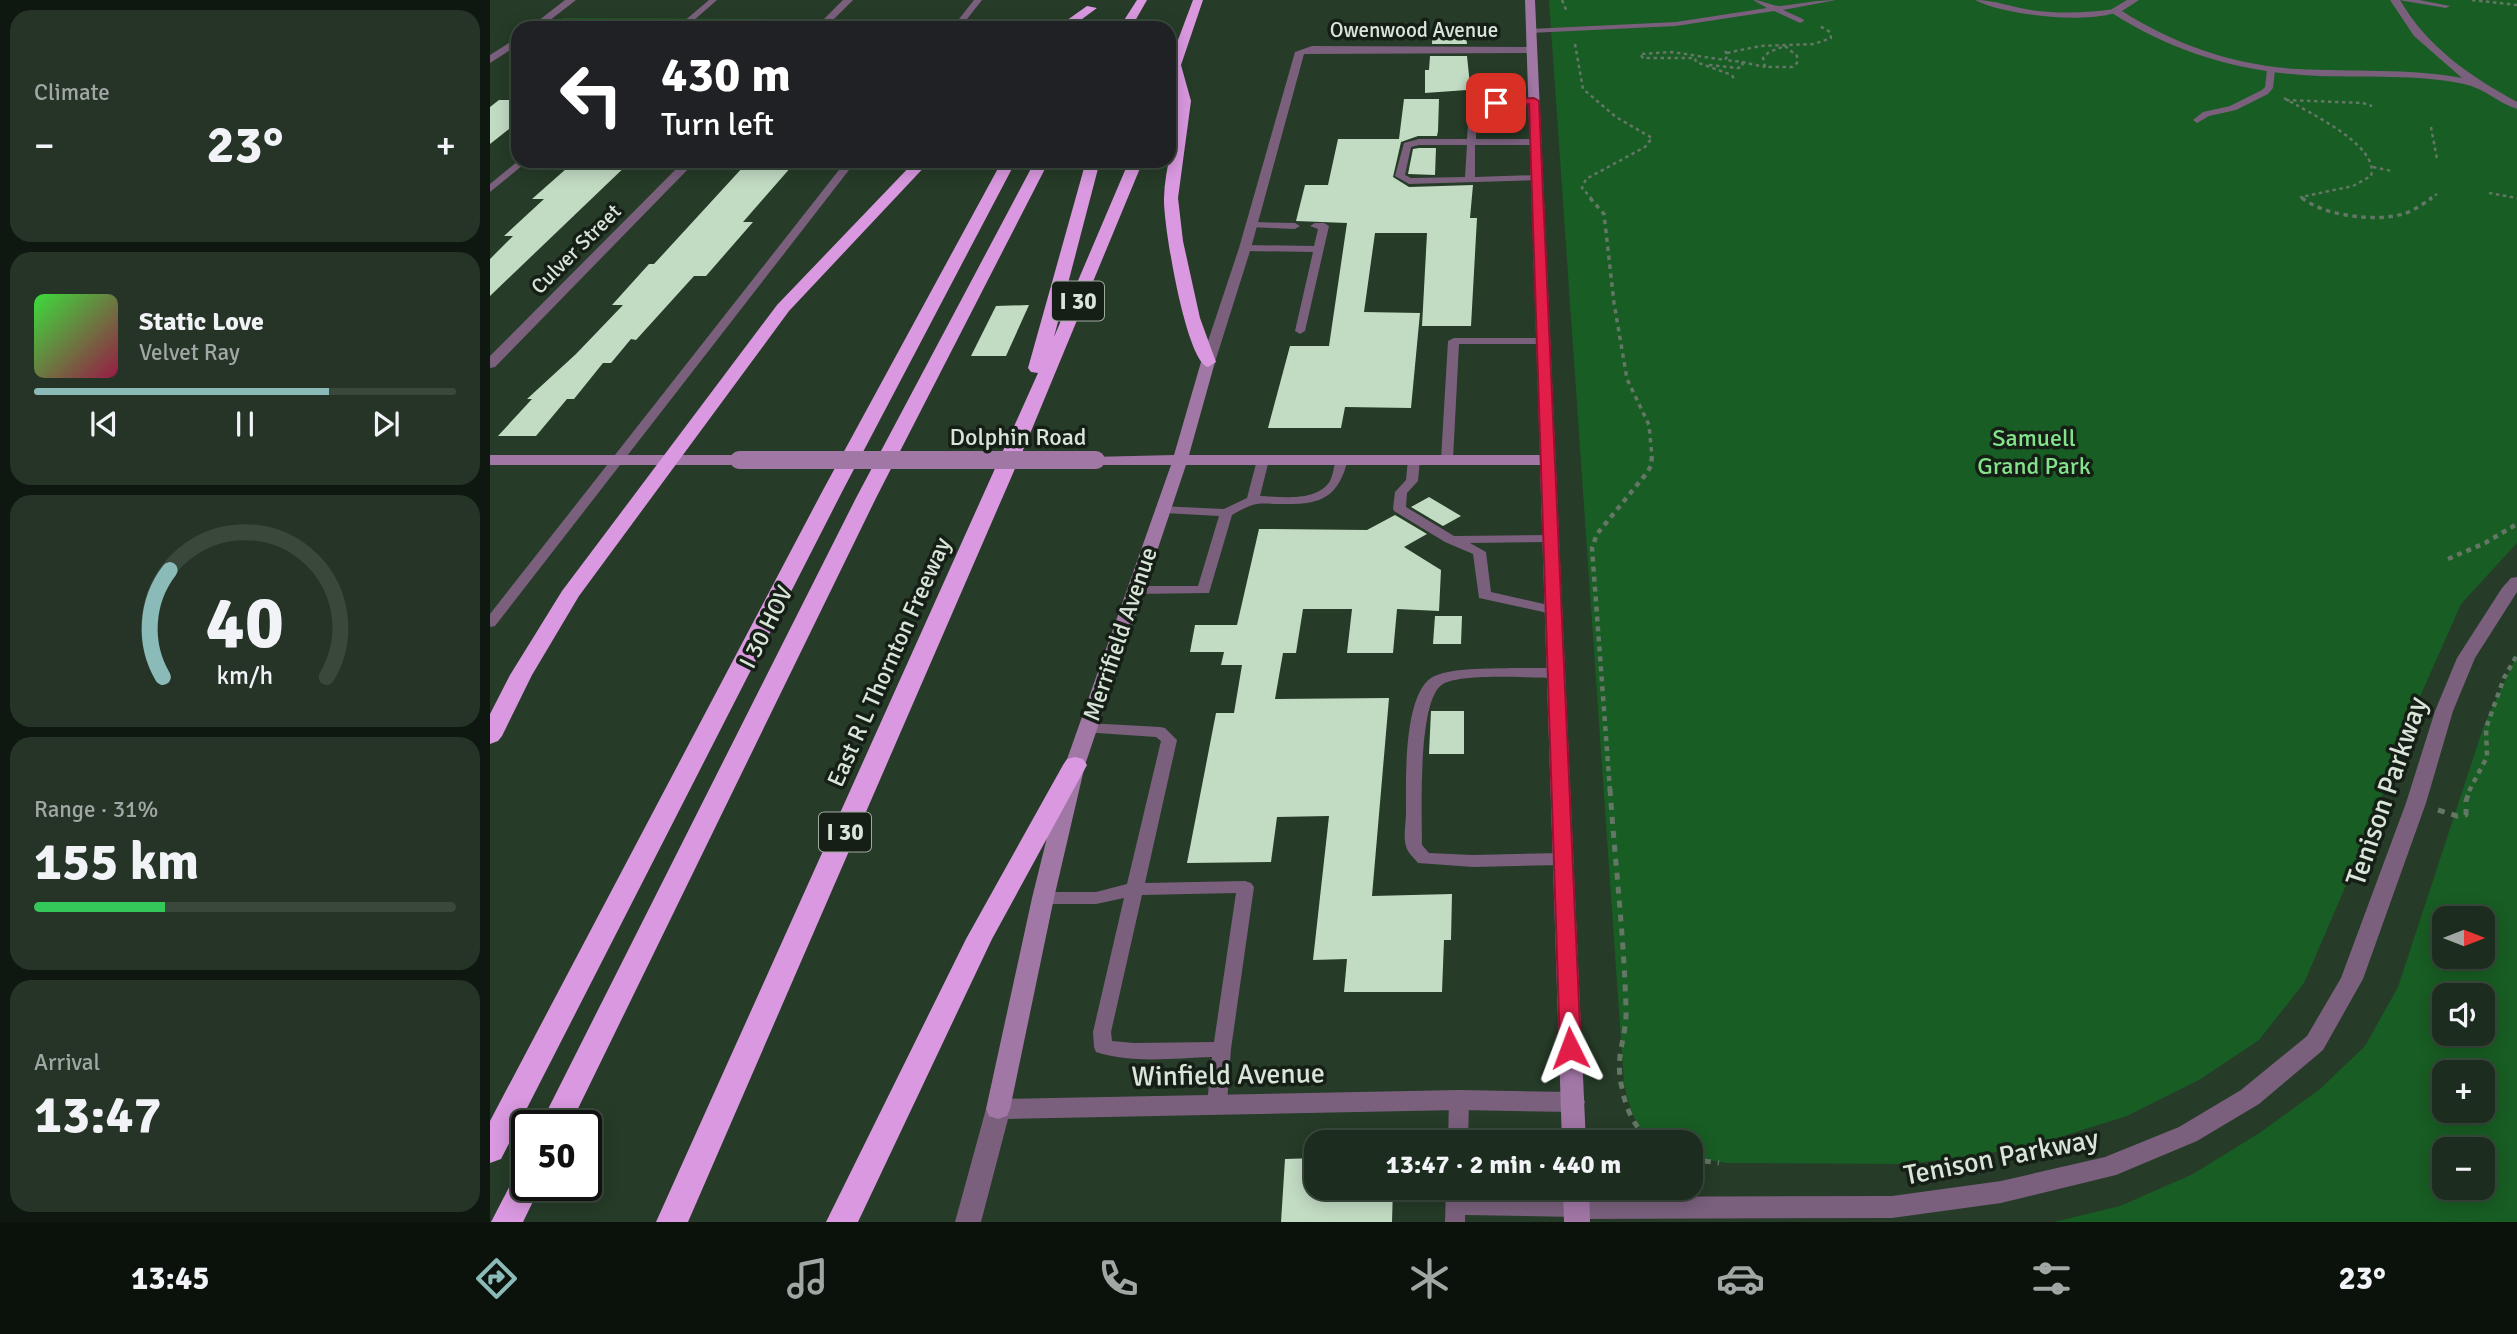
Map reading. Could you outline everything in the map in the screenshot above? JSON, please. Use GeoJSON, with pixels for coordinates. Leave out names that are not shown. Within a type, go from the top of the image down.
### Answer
{"type":"FeatureCollection","features":[{"type":"Feature","properties":{"kind":"highway"},"geometry":{"type":"LineString","coordinates":[[1176,62],[1198,0]]}},
{"type":"Feature","properties":{"kind":"highway"},"geometry":{"type":"LineString","coordinates":[[1128,21],[1141,1]]}},
{"type":"Feature","properties":{"kind":"highway"},"geometry":{"type":"LineString","coordinates":[[1135,21],[1141,1]]}},
{"type":"Feature","properties":{"kind":"highway"},"geometry":{"type":"LineString","coordinates":[[1071,21],[1093,4]]}},
{"type":"Feature","properties":{"kind":"highway"},"geometry":{"type":"LineString","coordinates":[[1084,21],[1093,4]]}},
{"type":"Feature","properties":{"kind":"highway"},"geometry":{"type":"LineString","coordinates":[[1176,68],[1185,100],[1176,163]]}},
{"type":"Feature","properties":{"kind":"highway"},"geometry":{"type":"LineString","coordinates":[[490,736],[521,675],[569,595],[783,308],[916,168]]}},
{"type":"Feature","properties":{"kind":"highway"},"geometry":{"type":"LineString","coordinates":[[490,1150],[833,490],[1005,168]]}},
{"type":"Feature","properties":{"kind":"highway"},"geometry":{"type":"LineString","coordinates":[[949,273],[1025,168]]}},
{"type":"Feature","properties":{"kind":"highway","name":"I 30 HOV"},"geometry":{"type":"LineString","coordinates":[[562,1110],[866,498],[1038,168]]}},
{"type":"Feature","properties":{"kind":"highway"},"geometry":{"type":"LineString","coordinates":[[1018,441],[1091,168]]}},
{"type":"Feature","properties":{"kind":"highway","name":"East R L Thornton Freeway"},"geometry":{"type":"LineString","coordinates":[[671,1222],[1018,441],[1133,168]]}},
{"type":"Feature","properties":{"kind":"highway"},"geometry":{"type":"LineString","coordinates":[[1175,168],[1171,198],[1175,241],[1192,318],[1208,362]]}},
{"type":"Feature","properties":{"kind":"highway"},"geometry":{"type":"LineString","coordinates":[[842,1222],[979,939],[1075,765]]}},
{"type":"Feature","properties":{"kind":"highway"},"geometry":{"type":"LineString","coordinates":[[507,1222],[518,1201]]}},
{"type":"Feature","properties":{"kind":"main road"},"geometry":{"type":"LineString","coordinates":[[1530,0],[1574,1130]]}},
{"type":"Feature","properties":{"kind":"main road","name":"Merrifield Avenue"},"geometry":{"type":"LineString","coordinates":[[998,1109],[1043,898],[1075,765],[1164,509],[1208,362]]}},
{"type":"Feature","properties":{"kind":"main road","name":"Dolphin Road"},"geometry":{"type":"LineString","coordinates":[[490,460],[1546,460]]}},
{"type":"Feature","properties":{"kind":"street"},"geometry":{"type":"LineString","coordinates":[[543,21],[571,0]]}},
{"type":"Feature","properties":{"kind":"street"},"geometry":{"type":"LineString","coordinates":[[827,21],[848,0]]}},
{"type":"Feature","properties":{"kind":"street"},"geometry":{"type":"LineString","coordinates":[[2134,0],[2115,11],[2143,30],[2176,46],[2225,61],[2271,70],[2322,73],[2399,72],[2455,78],[2481,85]]}},
{"type":"Feature","properties":{"kind":"street"},"geometry":{"type":"LineString","coordinates":[[2395,0],[2408,23],[2440,55],[2481,85],[2517,106]]}},
{"type":"Feature","properties":{"kind":"street"},"geometry":{"type":"LineString","coordinates":[[490,60],[511,45]]}},
{"type":"Feature","properties":{"kind":"street"},"geometry":{"type":"LineString","coordinates":[[490,47],[508,47]]}},
{"type":"Feature","properties":{"kind":"street","name":"Owenwood Avenue"},"geometry":{"type":"LineString","coordinates":[[1299,54],[1312,49],[1531,50]]}},
{"type":"Feature","properties":{"kind":"street","name":"Merrifield Avenue"},"geometry":{"type":"LineString","coordinates":[[1208,362],[1245,248],[1299,54]]}},
{"type":"Feature","properties":{"kind":"street"},"geometry":{"type":"LineString","coordinates":[[2399,72],[2418,68],[2440,55]]}},
{"type":"Feature","properties":{"kind":"street","name":"Culver Street"},"geometry":{"type":"LineString","coordinates":[[490,364],[683,168]]}},
{"type":"Feature","properties":{"kind":"street","name":"Tenison Parkway"},"geometry":{"type":"LineString","coordinates":[[1576,1206],[1892,1207],[2000,1192],[2107,1167],[2188,1134],[2250,1097],[2315,1043],[2352,979],[2416,803],[2444,711],[2466,658],[2517,582]]}},
{"type":"Feature","properties":{"kind":"street","name":"Winfield Avenue"},"geometry":{"type":"LineString","coordinates":[[998,1109],[1460,1100],[1573,1102]]}},
{"type":"Feature","properties":{"kind":"street","name":"Merrifield Avenue"},"geometry":{"type":"LineString","coordinates":[[968,1222],[998,1109]]}},
{"type":"Feature","properties":{"kind":"lane"},"geometry":{"type":"LineString","coordinates":[[688,21],[713,0]]}},
{"type":"Feature","properties":{"kind":"lane"},"geometry":{"type":"LineString","coordinates":[[962,21],[978,0]]}},
{"type":"Feature","properties":{"kind":"lane"},"geometry":{"type":"LineString","coordinates":[[1757,0],[1800,21]]}},
{"type":"Feature","properties":{"kind":"lane"},"geometry":{"type":"LineString","coordinates":[[1531,31],[1676,24],[1832,0]]}},
{"type":"Feature","properties":{"kind":"lane"},"geometry":{"type":"LineString","coordinates":[[1979,0],[2002,7],[2046,14],[2099,14],[2115,11]]}},
{"type":"Feature","properties":{"kind":"lane"},"geometry":{"type":"LineString","coordinates":[[2403,0],[2446,6]]}},
{"type":"Feature","properties":{"kind":"lane"},"geometry":{"type":"LineString","coordinates":[[2197,120],[2206,114],[2233,108],[2269,88],[2271,70]]}},
{"type":"Feature","properties":{"kind":"lane"},"geometry":{"type":"LineString","coordinates":[[1470,179],[1472,110],[1480,106],[1534,101]]}},
{"type":"Feature","properties":{"kind":"lane"},"geometry":{"type":"LineString","coordinates":[[1535,142],[1407,145],[1400,176],[1409,181],[1536,178]]}},
{"type":"Feature","properties":{"kind":"lane"},"geometry":{"type":"LineString","coordinates":[[490,189],[515,168]]}},
{"type":"Feature","properties":{"kind":"lane"},"geometry":{"type":"LineString","coordinates":[[490,623],[846,168]]}},
{"type":"Feature","properties":{"kind":"lane"},"geometry":{"type":"LineString","coordinates":[[1251,225],[1295,226]]}},
{"type":"Feature","properties":{"kind":"lane"},"geometry":{"type":"LineString","coordinates":[[1300,331],[1324,226],[1315,226]]}},
{"type":"Feature","properties":{"kind":"lane"},"geometry":{"type":"LineString","coordinates":[[1245,248],[1318,249]]}},
{"type":"Feature","properties":{"kind":"lane"},"geometry":{"type":"LineString","coordinates":[[1447,460],[1454,341],[1542,341]]}},
{"type":"Feature","properties":{"kind":"lane"},"geometry":{"type":"LineString","coordinates":[[1414,459],[1412,481],[1401,492],[1399,508],[1450,539],[1479,552],[1483,595],[1552,610]]}},
{"type":"Feature","properties":{"kind":"lane"},"geometry":{"type":"LineString","coordinates":[[1253,499],[1263,460]]}},
{"type":"Feature","properties":{"kind":"lane"},"geometry":{"type":"LineString","coordinates":[[1164,509],[1226,513],[1253,499],[1293,500],[1321,494],[1336,482],[1342,460]]}},
{"type":"Feature","properties":{"kind":"lane"},"geometry":{"type":"LineString","coordinates":[[1134,590],[1204,590],[1226,513]]}},
{"type":"Feature","properties":{"kind":"lane"},"geometry":{"type":"LineString","coordinates":[[1450,539],[1549,538]]}},
{"type":"Feature","properties":{"kind":"lane"},"geometry":{"type":"LineString","coordinates":[[1555,673],[1455,677],[1434,681],[1424,692],[1418,718],[1414,846],[1424,859],[1562,859]]}},
{"type":"Feature","properties":{"kind":"lane"},"geometry":{"type":"LineString","coordinates":[[1087,728],[1160,732],[1169,740],[1102,1032],[1102,1047],[1134,1051],[1222,1049]]}},
{"type":"Feature","properties":{"kind":"lane"},"geometry":{"type":"LineString","coordinates":[[1043,898],[1096,898],[1134,889],[1245,887],[1217,1103]]}},
{"type":"Feature","properties":{"kind":"lane"},"geometry":{"type":"LineString","coordinates":[[1459,1130],[1460,1100]]}},
{"type":"Feature","properties":{"kind":"lane"},"geometry":{"type":"LineString","coordinates":[[1455,1205],[1576,1206]]}},
{"type":"Feature","properties":{"kind":"path"},"geometry":{"type":"LineString","coordinates":[[1562,0],[1572,30],[1583,89],[1616,117],[1652,138],[1645,147],[1586,178],[1582,188],[1604,214],[1614,303],[1627,379],[1649,425],[1652,457],[1646,474],[1597,534],[1592,548],[1626,1011],[1619,1048],[1624,1104],[1641,1130]]}},
{"type":"Feature","properties":{"kind":"path"},"geometry":{"type":"LineString","coordinates":[[2472,0],[2517,5]]}},
{"type":"Feature","properties":{"kind":"path"},"geometry":{"type":"LineString","coordinates":[[1725,60],[1726,52],[1740,53],[1759,46],[1785,46],[1831,38],[1830,32],[1818,24]]}},
{"type":"Feature","properties":{"kind":"path"},"geometry":{"type":"LineString","coordinates":[[1735,81],[1732,75],[1696,61],[1695,58],[1680,52],[1640,54],[1643,58],[1695,58],[1725,60],[1776,68],[1796,65],[1797,57],[1785,46]]}},
{"type":"Feature","properties":{"kind":"path"},"geometry":{"type":"LineString","coordinates":[[1765,66],[1763,58],[1766,53],[1785,46]]}},
{"type":"Feature","properties":{"kind":"path"},"geometry":{"type":"LineString","coordinates":[[1678,64],[1680,59]]}},
{"type":"Feature","properties":{"kind":"path"},"geometry":{"type":"LineString","coordinates":[[1709,65],[1738,68],[1742,64]]}},
{"type":"Feature","properties":{"kind":"path"},"geometry":{"type":"LineString","coordinates":[[2269,88],[2359,145],[2372,161],[2371,176],[2353,186],[2301,199],[2329,210],[2390,217],[2409,212],[2437,194]]}},
{"type":"Feature","properties":{"kind":"path"},"geometry":{"type":"LineString","coordinates":[[2280,99],[2364,103],[2372,106]]}},
{"type":"Feature","properties":{"kind":"path"},"geometry":{"type":"LineString","coordinates":[[2431,127],[2437,159]]}},
{"type":"Feature","properties":{"kind":"path"},"geometry":{"type":"LineString","coordinates":[[2373,167],[2392,172]]}},
{"type":"Feature","properties":{"kind":"path"},"geometry":{"type":"LineString","coordinates":[[2489,192],[2517,198]]}},
{"type":"Feature","properties":{"kind":"path"},"geometry":{"type":"LineString","coordinates":[[2448,559],[2516,527]]}},
{"type":"Feature","properties":{"kind":"path"},"geometry":{"type":"LineString","coordinates":[[2416,803],[2457,816],[2466,815],[2466,801],[2472,783],[2487,757],[2486,727],[2504,678],[2517,655]]}},
{"type":"Feature","properties":{"kind":"path"},"geometry":{"type":"LineString","coordinates":[[1703,1161],[1719,1163]]}},
{"type":"Feature","properties":{"kind":"green space","name":"Samuell Grand Park"},"geometry":{"type":"Polygon","coordinates":[[[1549,0],[2517,0],[2517,543],[2461,604],[2415,708],[2368,834],[2304,983],[2259,1040],[2199,1080],[2127,1116],[2025,1148],[1909,1164],[1727,1163],[1703,1159],[1703,1130],[1642,1130],[1624,1084],[1549,0]]]}},
{"type":"Feature","properties":{"kind":"green space"},"geometry":{"type":"Polygon","coordinates":[[[563,18],[813,19],[811,21],[559,21],[563,18]]]}},
{"type":"Feature","properties":{"kind":"green space"},"geometry":{"type":"Polygon","coordinates":[[[2517,655],[2517,1222],[2054,1222],[2120,1206],[2193,1174],[2261,1132],[2320,1089],[2365,1046],[2398,987],[2484,725],[2517,655]]]}},
{"type":"Feature","properties":{"kind":"building"},"geometry":{"type":"Polygon","coordinates":[[[1465,27],[1467,44],[1432,44],[1433,28],[1465,27]]]}},
{"type":"Feature","properties":{"kind":"building"},"geometry":{"type":"Polygon","coordinates":[[[1430,56],[1467,56],[1470,85],[1467,85],[1467,90],[1425,93],[1425,70],[1429,70],[1430,56]]]}},
{"type":"Feature","properties":{"kind":"building"},"geometry":{"type":"Polygon","coordinates":[[[1404,99],[1439,99],[1438,131],[1437,136],[1418,136],[1401,142],[1393,177],[1409,187],[1473,185],[1470,218],[1477,218],[1471,326],[1422,326],[1427,233],[1375,233],[1364,312],[1420,313],[1411,408],[1345,407],[1341,428],[1268,428],[1290,346],[1329,346],[1347,223],[1296,221],[1305,185],[1328,185],[1338,139],[1399,139],[1404,99]]]}},
{"type":"Feature","properties":{"kind":"building"},"geometry":{"type":"Polygon","coordinates":[[[499,100],[511,100],[511,128],[490,144],[490,107],[499,100]]]}},
{"type":"Feature","properties":{"kind":"building"},"geometry":{"type":"Polygon","coordinates":[[[1436,148],[1435,175],[1408,174],[1413,149],[1436,148]]]}},
{"type":"Feature","properties":{"kind":"building"},"geometry":{"type":"Polygon","coordinates":[[[567,168],[624,168],[490,296],[490,259],[513,236],[504,236],[544,199],[532,199],[567,168]]]}},
{"type":"Feature","properties":{"kind":"building"},"geometry":{"type":"Polygon","coordinates":[[[742,168],[790,168],[743,222],[753,222],[706,276],[694,276],[636,340],[631,339],[611,363],[603,363],[574,399],[567,399],[536,436],[498,436],[532,399],[527,399],[576,354],[623,305],[612,305],[649,264],[654,264],[742,168]]]}},
{"type":"Feature","properties":{"kind":"building"},"geometry":{"type":"Polygon","coordinates":[[[1029,305],[1006,356],[971,356],[996,306],[1029,305]]]}},
{"type":"Feature","properties":{"kind":"building"},"geometry":{"type":"Polygon","coordinates":[[[1429,497],[1461,516],[1443,526],[1411,507],[1429,497]]]}},
{"type":"Feature","properties":{"kind":"building"},"geometry":{"type":"Polygon","coordinates":[[[1395,515],[1427,534],[1404,547],[1441,570],[1439,611],[1397,609],[1393,653],[1347,653],[1352,609],[1303,609],[1296,653],[1283,653],[1275,699],[1389,698],[1372,896],[1452,894],[1451,940],[1444,940],[1442,992],[1344,992],[1347,959],[1313,960],[1329,816],[1277,817],[1271,862],[1187,863],[1216,713],[1234,713],[1242,665],[1221,665],[1224,652],[1190,652],[1195,625],[1237,625],[1259,529],[1367,530],[1395,515]]]}},
{"type":"Feature","properties":{"kind":"building"},"geometry":{"type":"Polygon","coordinates":[[[1435,616],[1462,616],[1461,644],[1433,644],[1435,616]]]}},
{"type":"Feature","properties":{"kind":"building"},"geometry":{"type":"Polygon","coordinates":[[[1431,711],[1464,711],[1464,754],[1429,754],[1431,711]]]}},
{"type":"Feature","properties":{"kind":"building"},"geometry":{"type":"Polygon","coordinates":[[[1304,1158],[1304,1200],[1393,1200],[1392,1222],[1281,1222],[1285,1159],[1304,1158]]]}},
{"type":"Feature","properties":{"kind":"route"},"geometry":{"type":"LineString","coordinates":[[1496,103],[1534,101],[1570,1048]]}}]}
